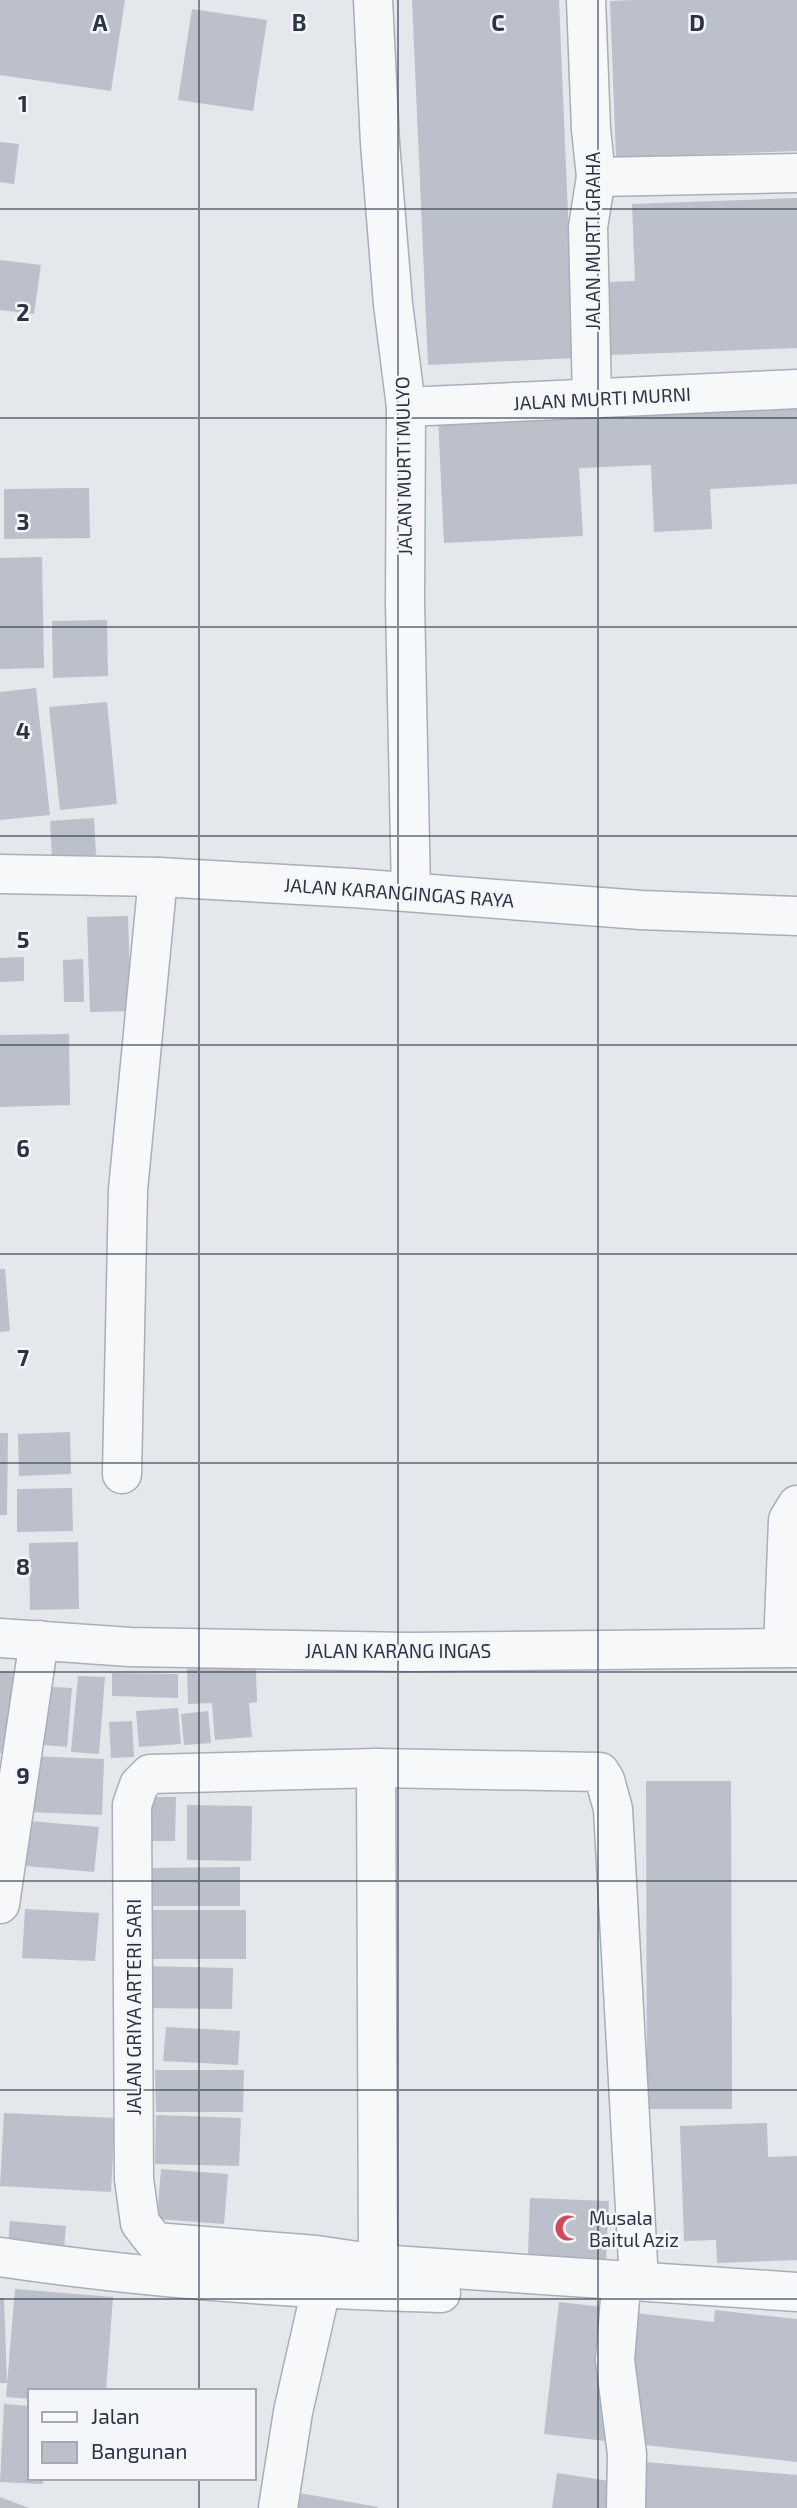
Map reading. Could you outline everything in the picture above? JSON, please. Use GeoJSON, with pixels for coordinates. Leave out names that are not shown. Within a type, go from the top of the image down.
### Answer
{"type":"FeatureCollection","features":[{"type":"Feature","properties":{"kind":"street","name":"JALAN MURTI MULYO"},"geometry":{"type":"LineString","coordinates":[[373,0],[382,169],[393,304],[406,407],[405,602],[411,892]]}},
{"type":"Feature","properties":{"kind":"street","name":"JALAN MURTI GRAHA"},"geometry":{"type":"LineString","coordinates":[[586,0],[591,128],[596,177],[588,227],[592,398]]}},
{"type":"Feature","properties":{"kind":"street"},"geometry":{"type":"LineString","coordinates":[[596,177],[797,173]]}},
{"type":"Feature","properties":{"kind":"street","name":"JALAN MURTI MURNI"},"geometry":{"type":"LineString","coordinates":[[406,407],[797,389]]}},
{"type":"Feature","properties":{"kind":"street","name":"JALAN KARANGINGAS RAYA"},"geometry":{"type":"LineString","coordinates":[[0,874],[158,877],[411,892],[641,910],[797,916]]}},
{"type":"Feature","properties":{"kind":"street"},"geometry":{"type":"LineString","coordinates":[[122,1474],[128,1190],[158,877]]}},
{"type":"Feature","properties":{"kind":"street"},"geometry":{"type":"LineString","coordinates":[[790,1648],[788,1520],[797,1505]]}},
{"type":"Feature","properties":{"kind":"street","name":"JALAN KARANG INGAS"},"geometry":{"type":"LineString","coordinates":[[0,1637],[130,1647],[409,1653],[790,1648]]}},
{"type":"Feature","properties":{"kind":"street"},"geometry":{"type":"LineString","coordinates":[[0,1904],[39,1640]]}},
{"type":"Feature","properties":{"kind":"street"},"geometry":{"type":"LineString","coordinates":[[376,1768],[378,2264]]}},
{"type":"Feature","properties":{"kind":"street","name":"JALAN GRIYA ARTERI SARI"},"geometry":{"type":"LineString","coordinates":[[630,2290],[613,1809],[600,1772],[376,1768],[150,1774],[139,1785],[132,1805],[134,2179],[140,2223],[155,2242],[316,2255],[630,2290],[792,2302]]}},
{"type":"Feature","properties":{"kind":"street"},"geometry":{"type":"LineString","coordinates":[[0,2257],[89,2269],[321,2289],[630,2290],[615,2360],[627,2454],[626,2508]]}},
{"type":"Feature","properties":{"kind":"street"},"geometry":{"type":"LineString","coordinates":[[278,2508],[293,2412],[321,2289]]}},
{"type":"Feature","properties":{"kind":"building"},"geometry":{"type":"Polygon","coordinates":[[[0,0],[125,0],[111,91],[0,75],[0,0]]]}},
{"type":"Feature","properties":{"kind":"building"},"geometry":{"type":"Polygon","coordinates":[[[412,0],[559,0],[574,358],[428,365],[412,0]]]}},
{"type":"Feature","properties":{"kind":"building"},"geometry":{"type":"Polygon","coordinates":[[[797,0],[797,151],[616,158],[610,1],[797,0]]]}},
{"type":"Feature","properties":{"kind":"building"},"geometry":{"type":"Polygon","coordinates":[[[192,9],[267,20],[253,111],[178,100],[192,9]]]}},
{"type":"Feature","properties":{"kind":"building"},"geometry":{"type":"Polygon","coordinates":[[[0,142],[19,144],[14,184],[0,182],[0,142]]]}},
{"type":"Feature","properties":{"kind":"building"},"geometry":{"type":"Polygon","coordinates":[[[797,198],[797,348],[610,355],[607,282],[635,281],[632,204],[797,198]]]}},
{"type":"Feature","properties":{"kind":"building"},"geometry":{"type":"Polygon","coordinates":[[[0,260],[41,265],[34,314],[0,310],[0,260]]]}},
{"type":"Feature","properties":{"kind":"building"},"geometry":{"type":"Polygon","coordinates":[[[797,400],[797,484],[710,489],[712,529],[654,532],[651,465],[579,468],[583,536],[444,543],[438,418],[797,400]]]}},
{"type":"Feature","properties":{"kind":"building"},"geometry":{"type":"Polygon","coordinates":[[[89,488],[90,538],[4,539],[4,489],[89,488]]]}},
{"type":"Feature","properties":{"kind":"building"},"geometry":{"type":"Polygon","coordinates":[[[42,557],[44,668],[0,669],[0,558],[42,557]]]}},
{"type":"Feature","properties":{"kind":"building"},"geometry":{"type":"Polygon","coordinates":[[[107,620],[108,676],[53,678],[52,621],[107,620]]]}},
{"type":"Feature","properties":{"kind":"building"},"geometry":{"type":"Polygon","coordinates":[[[36,688],[50,815],[0,820],[0,692],[36,688]]]}},
{"type":"Feature","properties":{"kind":"building"},"geometry":{"type":"Polygon","coordinates":[[[107,702],[117,804],[60,810],[49,707],[107,702]]]}},
{"type":"Feature","properties":{"kind":"building"},"geometry":{"type":"Polygon","coordinates":[[[94,818],[96,855],[52,857],[50,821],[94,818]]]}},
{"type":"Feature","properties":{"kind":"building"},"geometry":{"type":"Polygon","coordinates":[[[128,916],[131,1011],[90,1012],[87,917],[128,916]]]}},
{"type":"Feature","properties":{"kind":"building"},"geometry":{"type":"Polygon","coordinates":[[[24,957],[24,981],[0,982],[0,958],[24,957]]]}},
{"type":"Feature","properties":{"kind":"building"},"geometry":{"type":"Polygon","coordinates":[[[83,959],[84,1002],[64,1002],[63,960],[83,959]]]}},
{"type":"Feature","properties":{"kind":"building"},"geometry":{"type":"Polygon","coordinates":[[[69,1034],[70,1105],[0,1107],[0,1035],[69,1034]]]}},
{"type":"Feature","properties":{"kind":"building"},"geometry":{"type":"Polygon","coordinates":[[[0,1269],[5,1269],[10,1331],[0,1332],[0,1269]]]}},
{"type":"Feature","properties":{"kind":"building"},"geometry":{"type":"Polygon","coordinates":[[[70,1432],[71,1474],[19,1476],[18,1434],[70,1432]]]}},
{"type":"Feature","properties":{"kind":"building"},"geometry":{"type":"Polygon","coordinates":[[[0,1433],[8,1433],[7,1515],[0,1515],[0,1433]]]}},
{"type":"Feature","properties":{"kind":"building"},"geometry":{"type":"Polygon","coordinates":[[[72,1488],[73,1531],[17,1532],[17,1489],[72,1488]]]}},
{"type":"Feature","properties":{"kind":"building"},"geometry":{"type":"Polygon","coordinates":[[[78,1542],[79,1609],[30,1610],[29,1543],[78,1542]]]}},
{"type":"Feature","properties":{"kind":"building"},"geometry":{"type":"Polygon","coordinates":[[[256,1668],[257,1702],[249,1703],[252,1737],[215,1740],[212,1703],[188,1704],[187,1669],[256,1668]]]}},
{"type":"Feature","properties":{"kind":"building"},"geometry":{"type":"Polygon","coordinates":[[[0,1671],[26,1673],[18,1754],[0,1753],[0,1671]]]}},
{"type":"Feature","properties":{"kind":"building"},"geometry":{"type":"Polygon","coordinates":[[[112,1673],[178,1674],[178,1698],[112,1696],[112,1673]]]}},
{"type":"Feature","properties":{"kind":"building"},"geometry":{"type":"Polygon","coordinates":[[[78,1676],[105,1677],[99,1754],[71,1752],[78,1676]]]}},
{"type":"Feature","properties":{"kind":"building"},"geometry":{"type":"Polygon","coordinates":[[[36,1686],[72,1688],[67,1747],[31,1744],[36,1686]]]}},
{"type":"Feature","properties":{"kind":"building"},"geometry":{"type":"Polygon","coordinates":[[[178,1708],[181,1744],[139,1747],[136,1711],[178,1708]]]}},
{"type":"Feature","properties":{"kind":"building"},"geometry":{"type":"Polygon","coordinates":[[[208,1711],[211,1743],[184,1745],[181,1714],[208,1711]]]}},
{"type":"Feature","properties":{"kind":"building"},"geometry":{"type":"Polygon","coordinates":[[[132,1721],[134,1757],[111,1758],[109,1722],[132,1721]]]}},
{"type":"Feature","properties":{"kind":"building"},"geometry":{"type":"Polygon","coordinates":[[[30,1756],[104,1759],[102,1815],[27,1812],[30,1756]]]}},
{"type":"Feature","properties":{"kind":"building"},"geometry":{"type":"Polygon","coordinates":[[[646,1781],[731,1781],[732,2109],[647,2109],[646,1781]]]}},
{"type":"Feature","properties":{"kind":"building"},"geometry":{"type":"Polygon","coordinates":[[[144,1797],[176,1797],[175,1841],[143,1841],[144,1797]]]}},
{"type":"Feature","properties":{"kind":"building"},"geometry":{"type":"Polygon","coordinates":[[[187,1805],[252,1806],[251,1861],[187,1860],[187,1805]]]}},
{"type":"Feature","properties":{"kind":"building"},"geometry":{"type":"Polygon","coordinates":[[[30,1821],[99,1827],[94,1872],[26,1866],[30,1821]]]}},
{"type":"Feature","properties":{"kind":"building"},"geometry":{"type":"Polygon","coordinates":[[[240,1867],[240,1906],[148,1906],[148,1868],[240,1867]]]}},
{"type":"Feature","properties":{"kind":"building"},"geometry":{"type":"Polygon","coordinates":[[[25,1909],[99,1913],[95,1961],[22,1958],[25,1909]]]}},
{"type":"Feature","properties":{"kind":"building"},"geometry":{"type":"Polygon","coordinates":[[[151,1910],[246,1910],[246,1959],[151,1959],[151,1910]]]}},
{"type":"Feature","properties":{"kind":"building"},"geometry":{"type":"Polygon","coordinates":[[[143,1966],[233,1968],[232,2009],[142,2008],[143,1966]]]}},
{"type":"Feature","properties":{"kind":"building"},"geometry":{"type":"Polygon","coordinates":[[[166,2027],[240,2031],[238,2065],[163,2061],[166,2027]]]}},
{"type":"Feature","properties":{"kind":"building"},"geometry":{"type":"Polygon","coordinates":[[[155,2070],[244,2070],[243,2112],[156,2112],[155,2070]]]}},
{"type":"Feature","properties":{"kind":"building"},"geometry":{"type":"Polygon","coordinates":[[[4,2113],[115,2118],[111,2192],[0,2186],[4,2113]]]}},
{"type":"Feature","properties":{"kind":"building"},"geometry":{"type":"Polygon","coordinates":[[[156,2115],[241,2118],[239,2166],[155,2164],[156,2115]]]}},
{"type":"Feature","properties":{"kind":"building"},"geometry":{"type":"Polygon","coordinates":[[[767,2123],[768,2157],[797,2156],[797,2260],[717,2263],[716,2240],[684,2241],[680,2126],[767,2123]]]}},
{"type":"Feature","properties":{"kind":"building"},"geometry":{"type":"Polygon","coordinates":[[[161,2169],[228,2174],[224,2224],[157,2219],[161,2169]]]}},
{"type":"Feature","properties":{"kind":"building","name":"Musala Baitul Aziz"},"geometry":{"type":"Polygon","coordinates":[[[530,2198],[609,2201],[606,2259],[528,2255],[530,2198]]]}},
{"type":"Feature","properties":{"kind":"building"},"geometry":{"type":"Polygon","coordinates":[[[10,2221],[66,2226],[63,2261],[7,2256],[10,2221]]]}},
{"type":"Feature","properties":{"kind":"building"},"geometry":{"type":"Polygon","coordinates":[[[15,2289],[113,2297],[106,2389],[28,2389],[28,2399],[6,2397],[15,2289]]]}},
{"type":"Feature","properties":{"kind":"building"},"geometry":{"type":"Polygon","coordinates":[[[0,2298],[4,2298],[7,2383],[0,2383],[0,2298]]]}},
{"type":"Feature","properties":{"kind":"building"},"geometry":{"type":"Polygon","coordinates":[[[559,2302],[603,2307],[597,2369],[613,2371],[605,2441],[544,2434],[559,2302]]]}},
{"type":"Feature","properties":{"kind":"building"},"geometry":{"type":"Polygon","coordinates":[[[715,2310],[797,2319],[797,2462],[636,2444],[641,2409],[631,2408],[626,2312],[714,2322],[715,2310]]]}},
{"type":"Feature","properties":{"kind":"building"},"geometry":{"type":"Polygon","coordinates":[[[4,2404],[28,2406],[28,2480],[43,2480],[43,2484],[0,2482],[4,2404]]]}},
{"type":"Feature","properties":{"kind":"building"},"geometry":{"type":"Polygon","coordinates":[[[645,2462],[797,2475],[797,2508],[642,2508],[645,2462]]]}},
{"type":"Feature","properties":{"kind":"building"},"geometry":{"type":"Polygon","coordinates":[[[557,2473],[616,2482],[612,2508],[552,2508],[557,2473]]]}},
{"type":"Feature","properties":{"kind":"building"},"geometry":{"type":"Polygon","coordinates":[[[294,2492],[378,2507],[378,2508],[291,2508],[294,2492]]]}},
{"type":"Feature","properties":{"kind":"building"},"geometry":{"type":"Polygon","coordinates":[[[0,2497],[29,2508],[0,2508],[0,2497]]]}},
{"type":"Feature","properties":{"kind":"place","name":"Musala Baitul Aziz"},"geometry":{"type":"Point","coordinates":[568,2228]}}]}
